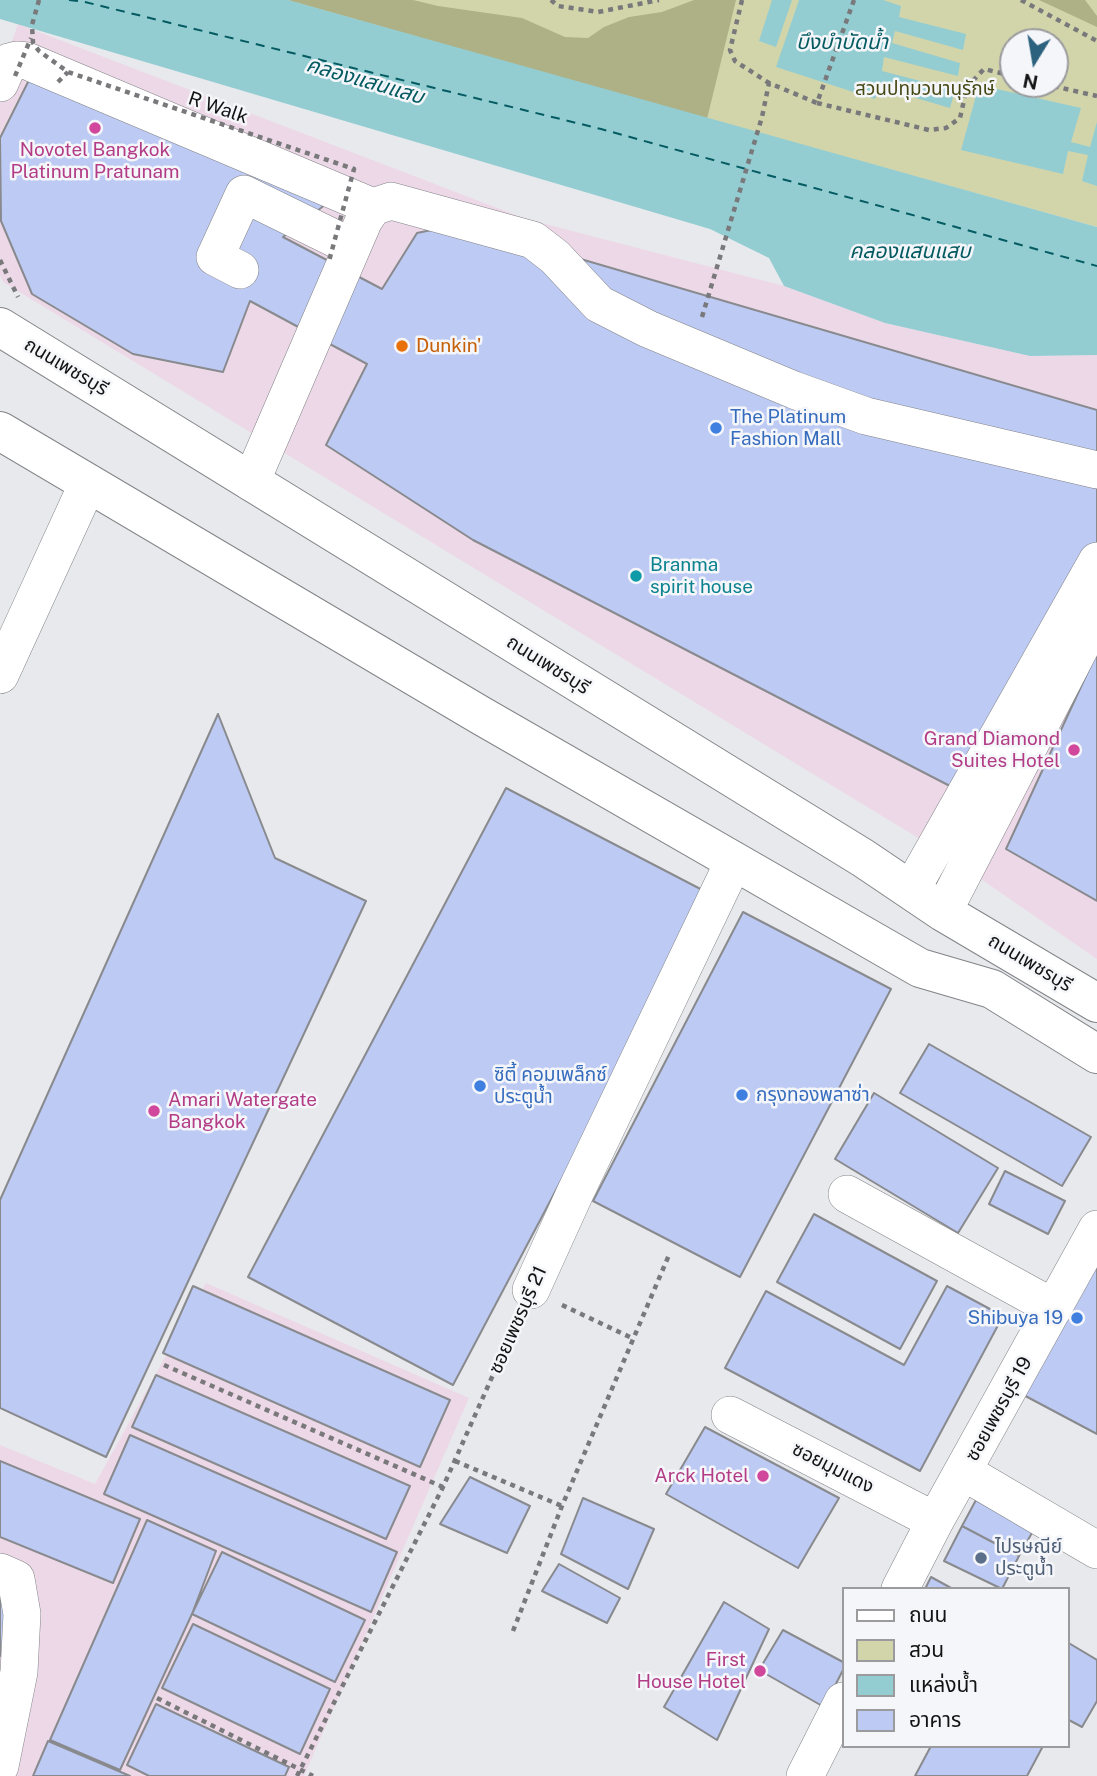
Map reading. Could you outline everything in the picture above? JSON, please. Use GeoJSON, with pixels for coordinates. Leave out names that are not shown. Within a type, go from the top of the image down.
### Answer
{"type":"FeatureCollection","features":[{"type":"Feature","properties":{"kind":"main road","name":"ถนนเพชรบุรี"},"geometry":{"type":"LineString","coordinates":[[10,315],[251,482],[863,858],[943,912],[1097,1003]]}},
{"type":"Feature","properties":{"kind":"main road"},"geometry":{"type":"LineString","coordinates":[[0,418],[100,477],[96,488]]}},
{"type":"Feature","properties":{"kind":"main road"},"geometry":{"type":"LineString","coordinates":[[0,430],[480,715],[920,968],[992,989],[1097,1054]]}},
{"type":"Feature","properties":{"kind":"street"},"geometry":{"type":"LineString","coordinates":[[8,80],[9,62],[27,61],[378,205],[398,201],[533,240],[555,257],[599,304],[692,348],[866,416],[1097,470]]}},
{"type":"Feature","properties":{"kind":"street"},"geometry":{"type":"LineString","coordinates":[[240,270],[215,257],[244,194],[340,254]]}},
{"type":"Feature","properties":{"kind":"street"},"geometry":{"type":"LineString","coordinates":[[251,482],[340,254],[378,205]]}},
{"type":"Feature","properties":{"kind":"street"},"geometry":{"type":"LineString","coordinates":[[0,675],[96,488]]}},
{"type":"Feature","properties":{"kind":"street"},"geometry":{"type":"LineString","coordinates":[[911,890],[1097,561]]}},
{"type":"Feature","properties":{"kind":"street"},"geometry":{"type":"LineString","coordinates":[[943,912],[1097,615]]}},
{"type":"Feature","properties":{"kind":"street","name":"ซอยเพชรบุรี 21"},"geometry":{"type":"LineString","coordinates":[[531,1290],[734,861]]}},
{"type":"Feature","properties":{"kind":"street"},"geometry":{"type":"LineString","coordinates":[[847,1194],[1055,1308]]}},
{"type":"Feature","properties":{"kind":"street","name":"ซอยเพชรบุรี 19"},"geometry":{"type":"LineString","coordinates":[[901,1587],[1097,1229]]}},
{"type":"Feature","properties":{"kind":"street","name":"ซอยมุมแดง"},"geometry":{"type":"LineString","coordinates":[[730,1415],[935,1521]]}},
{"type":"Feature","properties":{"kind":"street"},"geometry":{"type":"LineString","coordinates":[[964,1472],[1097,1550]]}},
{"type":"Feature","properties":{"kind":"street"},"geometry":{"type":"LineString","coordinates":[[0,1572],[16,1579],[22,1615],[19,1671],[0,1766]]}},
{"type":"Feature","properties":{"kind":"street"},"geometry":{"type":"LineString","coordinates":[[805,1776],[842,1703]]}},
{"type":"Feature","properties":{"kind":"path","name":"R Walk"},"geometry":{"type":"LineString","coordinates":[[39,0],[32,25],[33,43],[39,51],[68,72],[354,169],[340,254]]}},
{"type":"Feature","properties":{"kind":"path"},"geometry":{"type":"LineString","coordinates":[[551,0],[558,5],[598,12],[659,0]]}},
{"type":"Feature","properties":{"kind":"path"},"geometry":{"type":"LineString","coordinates":[[742,0],[730,50],[734,61],[769,83],[817,103],[929,130],[946,128],[960,118],[967,87],[984,69],[999,73]]}},
{"type":"Feature","properties":{"kind":"path"},"geometry":{"type":"LineString","coordinates":[[817,103],[854,0]]}},
{"type":"Feature","properties":{"kind":"path"},"geometry":{"type":"LineString","coordinates":[[1021,0],[1097,41]]}},
{"type":"Feature","properties":{"kind":"path"},"geometry":{"type":"LineString","coordinates":[[8,80],[31,37]]}},
{"type":"Feature","properties":{"kind":"path"},"geometry":{"type":"LineString","coordinates":[[58,82],[68,72]]}},
{"type":"Feature","properties":{"kind":"path"},"geometry":{"type":"LineString","coordinates":[[692,348],[720,262],[762,117],[769,83]]}},
{"type":"Feature","properties":{"kind":"path"},"geometry":{"type":"LineString","coordinates":[[1069,90],[1097,96]]}},
{"type":"Feature","properties":{"kind":"path"},"geometry":{"type":"LineString","coordinates":[[0,260],[10,315]]}},
{"type":"Feature","properties":{"kind":"path"},"geometry":{"type":"LineString","coordinates":[[513,1631],[562,1506],[669,1255]]}},
{"type":"Feature","properties":{"kind":"path"},"geometry":{"type":"LineString","coordinates":[[531,1290],[634,1339]]}},
{"type":"Feature","properties":{"kind":"path","name":"ซอยเพชรบุรี 21"},"geometry":{"type":"LineString","coordinates":[[297,1776],[443,1487],[531,1290]]}},
{"type":"Feature","properties":{"kind":"path"},"geometry":{"type":"LineString","coordinates":[[164,1365],[443,1487]]}},
{"type":"Feature","properties":{"kind":"path"},"geometry":{"type":"LineString","coordinates":[[455,1461],[562,1506]]}},
{"type":"Feature","properties":{"kind":"path"},"geometry":{"type":"LineString","coordinates":[[158,1698],[313,1776]]}},
{"type":"Feature","properties":{"kind":"shaded area","name":"The Platinum Fashion Mall"},"geometry":{"type":"Polygon","coordinates":[[[18,24],[526,219],[784,286],[885,323],[1030,356],[1097,355],[1097,959],[943,853],[3,282],[0,275],[0,76],[18,24]]]}},
{"type":"Feature","properties":{"kind":"shaded area"},"geometry":{"type":"Polygon","coordinates":[[[206,1283],[469,1398],[304,1776],[0,1776],[0,1445],[95,1484],[206,1283]]]}},
{"type":"Feature","properties":{"kind":"green space","name":"สวนปทุมวนานุรักษ์"},"geometry":{"type":"Polygon","coordinates":[[[280,0],[1097,0],[1097,227],[280,0]]]}},
{"type":"Feature","properties":{"kind":"green space"},"geometry":{"type":"Polygon","coordinates":[[[288,0],[413,0],[522,18],[565,37],[588,38],[604,27],[629,17],[662,12],[694,0],[736,0],[707,119],[288,0]]]}},
{"type":"Feature","properties":{"kind":"green space"},"geometry":{"type":"Polygon","coordinates":[[[1039,0],[1085,0],[1097,16],[1097,27],[1039,0]]]}},
{"type":"Feature","properties":{"kind":"water","name":"คลองแสนแสบ"},"geometry":{"type":"Polygon","coordinates":[[[0,0],[288,0],[1097,227],[1097,355],[1030,356],[885,323],[784,286],[769,258],[710,229],[0,19],[0,0]]]}},
{"type":"Feature","properties":{"kind":"water"},"geometry":{"type":"Polygon","coordinates":[[[772,0],[792,0],[776,47],[759,41],[772,0]]]}},
{"type":"Feature","properties":{"kind":"water","name":"บึงบำบัดน้ำ"},"geometry":{"type":"Polygon","coordinates":[[[799,0],[883,0],[901,6],[899,17],[966,34],[963,50],[895,31],[892,43],[960,63],[958,76],[884,57],[882,71],[955,90],[950,108],[879,87],[875,99],[776,67],[799,0]]]}},
{"type":"Feature","properties":{"kind":"water"},"geometry":{"type":"Polygon","coordinates":[[[979,85],[999,90],[999,98],[1037,98],[1081,108],[1071,142],[1090,147],[1097,122],[1097,186],[1082,181],[1088,155],[1068,151],[1063,174],[961,150],[979,85]]]}},
{"type":"Feature","properties":{"kind":"building","name":"The Platinum Fashion Mall"},"geometry":{"type":"Polygon","coordinates":[[[34,70],[334,198],[283,237],[382,289],[417,233],[461,224],[1097,410],[1097,582],[979,801],[473,540],[326,445],[367,364],[250,301],[223,372],[133,354],[32,294],[1,221],[0,138],[34,70]]]}},
{"type":"Feature","properties":{"kind":"building","name":"Grand Diamond Suites Hotel"},"geometry":{"type":"Polygon","coordinates":[[[1097,652],[1097,901],[1006,849],[1097,652]]]}},
{"type":"Feature","properties":{"kind":"building","name":"Amari Watergate Bangkok"},"geometry":{"type":"Polygon","coordinates":[[[218,714],[275,858],[366,901],[106,1457],[0,1408],[0,1200],[218,714]]]}},
{"type":"Feature","properties":{"kind":"building","name":"ซิตี้ คอมเพล็กซ์ ประตูน้ำ"},"geometry":{"type":"Polygon","coordinates":[[[506,788],[712,895],[453,1385],[248,1277],[506,788]]]}},
{"type":"Feature","properties":{"kind":"building","name":"กรุงทองพลาซ่า"},"geometry":{"type":"Polygon","coordinates":[[[743,912],[891,989],[740,1277],[593,1201],[743,912]]]}},
{"type":"Feature","properties":{"kind":"building"},"geometry":{"type":"Polygon","coordinates":[[[929,1044],[1091,1137],[1062,1186],[900,1093],[929,1044]]]}},
{"type":"Feature","properties":{"kind":"building"},"geometry":{"type":"Polygon","coordinates":[[[874,1093],[998,1168],[958,1233],[835,1159],[874,1093]]]}},
{"type":"Feature","properties":{"kind":"building"},"geometry":{"type":"Polygon","coordinates":[[[1005,1171],[1065,1201],[1048,1234],[989,1204],[1005,1171]]]}},
{"type":"Feature","properties":{"kind":"building"},"geometry":{"type":"Polygon","coordinates":[[[814,1214],[937,1281],[900,1349],[777,1282],[814,1214]]]}},
{"type":"Feature","properties":{"kind":"building","name":"Shibuya 19"},"geometry":{"type":"Polygon","coordinates":[[[1097,1246],[1097,1434],[1016,1391],[1097,1246]]]}},
{"type":"Feature","properties":{"kind":"building"},"geometry":{"type":"Polygon","coordinates":[[[193,1286],[450,1400],[420,1467],[163,1353],[193,1286]]]}},
{"type":"Feature","properties":{"kind":"building"},"geometry":{"type":"Polygon","coordinates":[[[947,1286],[1003,1316],[920,1471],[725,1368],[766,1291],[904,1365],[947,1286]]]}},
{"type":"Feature","properties":{"kind":"building"},"geometry":{"type":"Polygon","coordinates":[[[156,1375],[410,1486],[386,1539],[132,1427],[156,1375]]]}},
{"type":"Feature","properties":{"kind":"building"},"geometry":{"type":"Polygon","coordinates":[[[705,1427],[839,1498],[798,1568],[666,1494],[705,1427]]]}},
{"type":"Feature","properties":{"kind":"building"},"geometry":{"type":"Polygon","coordinates":[[[130,1435],[397,1552],[371,1612],[104,1494],[130,1435]]]}},
{"type":"Feature","properties":{"kind":"building"},"geometry":{"type":"Polygon","coordinates":[[[0,1461],[140,1519],[113,1583],[0,1537],[0,1461]]]}},
{"type":"Feature","properties":{"kind":"building"},"geometry":{"type":"Polygon","coordinates":[[[470,1477],[530,1506],[507,1553],[440,1524],[470,1477]]]}},
{"type":"Feature","properties":{"kind":"building"},"geometry":{"type":"Polygon","coordinates":[[[583,1498],[654,1529],[628,1589],[561,1554],[583,1498]]]}},
{"type":"Feature","properties":{"kind":"building"},"geometry":{"type":"Polygon","coordinates":[[[976,1500],[1033,1531],[1019,1556],[962,1526],[976,1500]]]}},
{"type":"Feature","properties":{"kind":"building"},"geometry":{"type":"Polygon","coordinates":[[[147,1520],[216,1551],[192,1614],[120,1770],[50,1740],[147,1520]]]}},
{"type":"Feature","properties":{"kind":"building","name":"ไปรษณีย์ ประตูน้ำ"},"geometry":{"type":"Polygon","coordinates":[[[962,1526],[1019,1556],[1003,1587],[944,1561],[962,1526]]]}},
{"type":"Feature","properties":{"kind":"building"},"geometry":{"type":"Polygon","coordinates":[[[222,1552],[365,1620],[335,1682],[192,1614],[222,1552]]]}},
{"type":"Feature","properties":{"kind":"building"},"geometry":{"type":"Polygon","coordinates":[[[559,1564],[620,1598],[607,1623],[542,1591],[559,1564]]]}},
{"type":"Feature","properties":{"kind":"building"},"geometry":{"type":"Polygon","coordinates":[[[931,1577],[949,1587],[926,1587],[931,1577]]]}},
{"type":"Feature","properties":{"kind":"building"},"geometry":{"type":"Polygon","coordinates":[[[0,1600],[6,1611],[6,1644],[0,1656],[0,1600]]]}},
{"type":"Feature","properties":{"kind":"building"},"geometry":{"type":"Polygon","coordinates":[[[724,1602],[769,1629],[717,1740],[664,1707],[724,1602]]]}},
{"type":"Feature","properties":{"kind":"building"},"geometry":{"type":"Polygon","coordinates":[[[193,1624],[330,1689],[300,1754],[162,1688],[193,1624]]]}},
{"type":"Feature","properties":{"kind":"building"},"geometry":{"type":"Polygon","coordinates":[[[783,1630],[842,1661],[842,1672],[824,1707],[759,1670],[783,1630]]]}},
{"type":"Feature","properties":{"kind":"building"},"geometry":{"type":"Polygon","coordinates":[[[1069,1643],[1097,1660],[1097,1701],[1082,1727],[1069,1720],[1069,1643]]]}},
{"type":"Feature","properties":{"kind":"building"},"geometry":{"type":"Polygon","coordinates":[[[156,1704],[289,1767],[285,1776],[149,1776],[127,1765],[156,1704]]]}},
{"type":"Feature","properties":{"kind":"building"},"geometry":{"type":"Polygon","coordinates":[[[48,1741],[130,1776],[33,1776],[48,1741]]]}},
{"type":"Feature","properties":{"kind":"building"},"geometry":{"type":"Polygon","coordinates":[[[930,1748],[1042,1748],[1027,1776],[915,1776],[930,1748]]]}},
{"type":"Feature","properties":{"kind":"ferry route"},"geometry":{"type":"LineString","coordinates":[[69,0],[601,129],[1097,266]]}},
{"type":"Feature","properties":{"kind":"place","name":"Novotel Bangkok Platinum Pratunam"},"geometry":{"type":"Point","coordinates":[95,128]}},
{"type":"Feature","properties":{"kind":"place","name":"Dunkin'"},"geometry":{"type":"Point","coordinates":[402,346]}},
{"type":"Feature","properties":{"kind":"place","name":"The Platinum Fashion Mall"},"geometry":{"type":"Point","coordinates":[716,428]}},
{"type":"Feature","properties":{"kind":"place","name":"Branma spirit house"},"geometry":{"type":"Point","coordinates":[636,576]}},
{"type":"Feature","properties":{"kind":"place","name":"Grand Diamond Suites Hotel"},"geometry":{"type":"Point","coordinates":[1074,750]}},
{"type":"Feature","properties":{"kind":"place","name":"ซิตี้ คอมเพล็กซ์ ประตูน้ำ"},"geometry":{"type":"Point","coordinates":[480,1086]}},
{"type":"Feature","properties":{"kind":"place","name":"กรุงทองพลาซ่า"},"geometry":{"type":"Point","coordinates":[742,1095]}},
{"type":"Feature","properties":{"kind":"place","name":"Amari Watergate Bangkok"},"geometry":{"type":"Point","coordinates":[154,1111]}},
{"type":"Feature","properties":{"kind":"place","name":"Shibuya 19"},"geometry":{"type":"Point","coordinates":[1077,1318]}},
{"type":"Feature","properties":{"kind":"place","name":"Arck Hotel"},"geometry":{"type":"Point","coordinates":[763,1476]}},
{"type":"Feature","properties":{"kind":"place","name":"ไปรษณีย์ ประตูน้ำ"},"geometry":{"type":"Point","coordinates":[981,1558]}},
{"type":"Feature","properties":{"kind":"place","name":"First House Hotel"},"geometry":{"type":"Point","coordinates":[760,1671]}}]}
